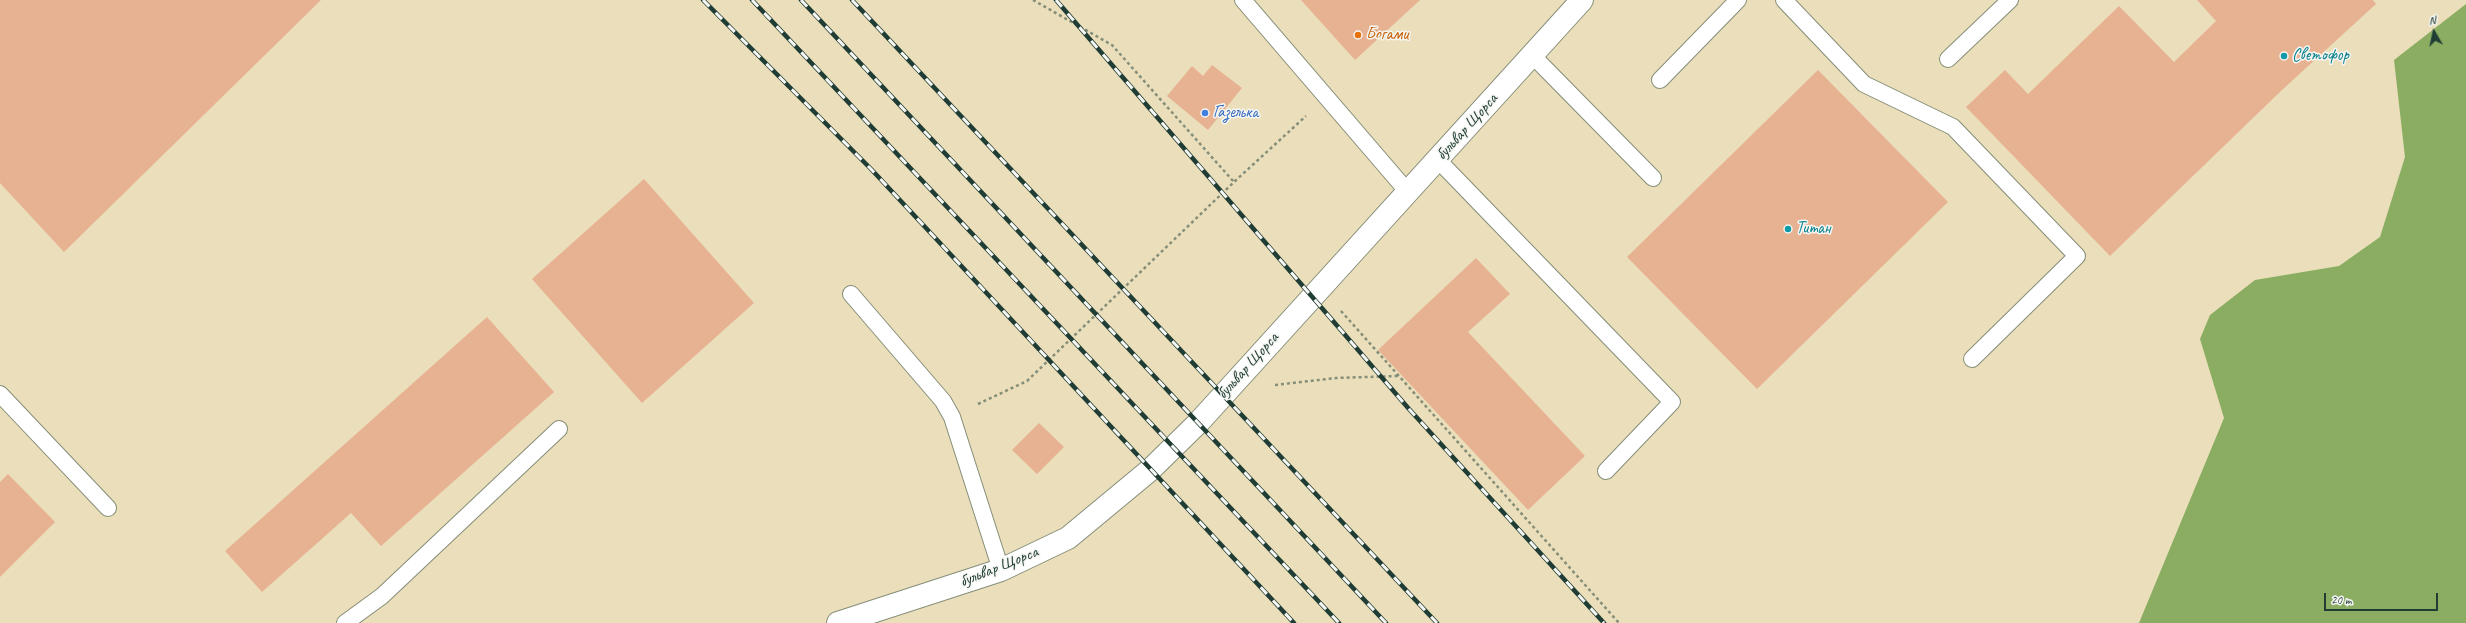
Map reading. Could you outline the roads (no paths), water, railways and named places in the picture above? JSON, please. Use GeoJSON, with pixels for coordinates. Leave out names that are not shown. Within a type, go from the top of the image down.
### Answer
{"type":"FeatureCollection","features":[{"type":"Feature","properties":{"kind":"main road","name":"бульвар Щорса"},"geometry":{"type":"LineString","coordinates":[[838,623],[1001,570],[1068,538],[1150,470],[1198,423],[1582,0]]}},
{"type":"Feature","properties":{"kind":"lane"},"geometry":{"type":"LineString","coordinates":[[1243,0],[1407,191]]}},
{"type":"Feature","properties":{"kind":"lane"},"geometry":{"type":"LineString","coordinates":[[1660,80],[1738,0]]}},
{"type":"Feature","properties":{"kind":"lane"},"geometry":{"type":"LineString","coordinates":[[1784,0],[1864,84],[1953,127],[2077,256],[1972,359]]}},
{"type":"Feature","properties":{"kind":"lane"},"geometry":{"type":"LineString","coordinates":[[1948,59],[2010,0]]}},
{"type":"Feature","properties":{"kind":"lane"},"geometry":{"type":"LineString","coordinates":[[1532,55],[1653,178]]}},
{"type":"Feature","properties":{"kind":"lane"},"geometry":{"type":"LineString","coordinates":[[1438,160],[1672,402],[1606,471]]}},
{"type":"Feature","properties":{"kind":"lane"},"geometry":{"type":"LineString","coordinates":[[851,294],[943,401],[952,416],[1001,570]]}},
{"type":"Feature","properties":{"kind":"lane"},"geometry":{"type":"LineString","coordinates":[[0,394],[108,508]]}},
{"type":"Feature","properties":{"kind":"lane"},"geometry":{"type":"LineString","coordinates":[[345,623],[382,596],[559,429]]}},
{"type":"Feature","properties":{"kind":"railway"},"geometry":{"type":"LineString","coordinates":[[703,0],[871,169],[1294,623]]}},
{"type":"Feature","properties":{"kind":"railway"},"geometry":{"type":"LineString","coordinates":[[752,0],[1339,623]]}},
{"type":"Feature","properties":{"kind":"railway"},"geometry":{"type":"LineString","coordinates":[[801,0],[1386,623]]}},
{"type":"Feature","properties":{"kind":"railway"},"geometry":{"type":"LineString","coordinates":[[852,0],[1437,623]]}},
{"type":"Feature","properties":{"kind":"railway"},"geometry":{"type":"LineString","coordinates":[[1056,0],[1409,409],[1604,623]]}},
{"type":"Feature","properties":{"kind":"place","name":"Богами"},"geometry":{"type":"Point","coordinates":[1358,35]}},
{"type":"Feature","properties":{"kind":"place","name":"Светофор"},"geometry":{"type":"Point","coordinates":[2284,56]}},
{"type":"Feature","properties":{"kind":"place","name":"Газелька"},"geometry":{"type":"Point","coordinates":[1205,113]}},
{"type":"Feature","properties":{"kind":"place","name":"Титан"},"geometry":{"type":"Point","coordinates":[1788,229]}}]}
